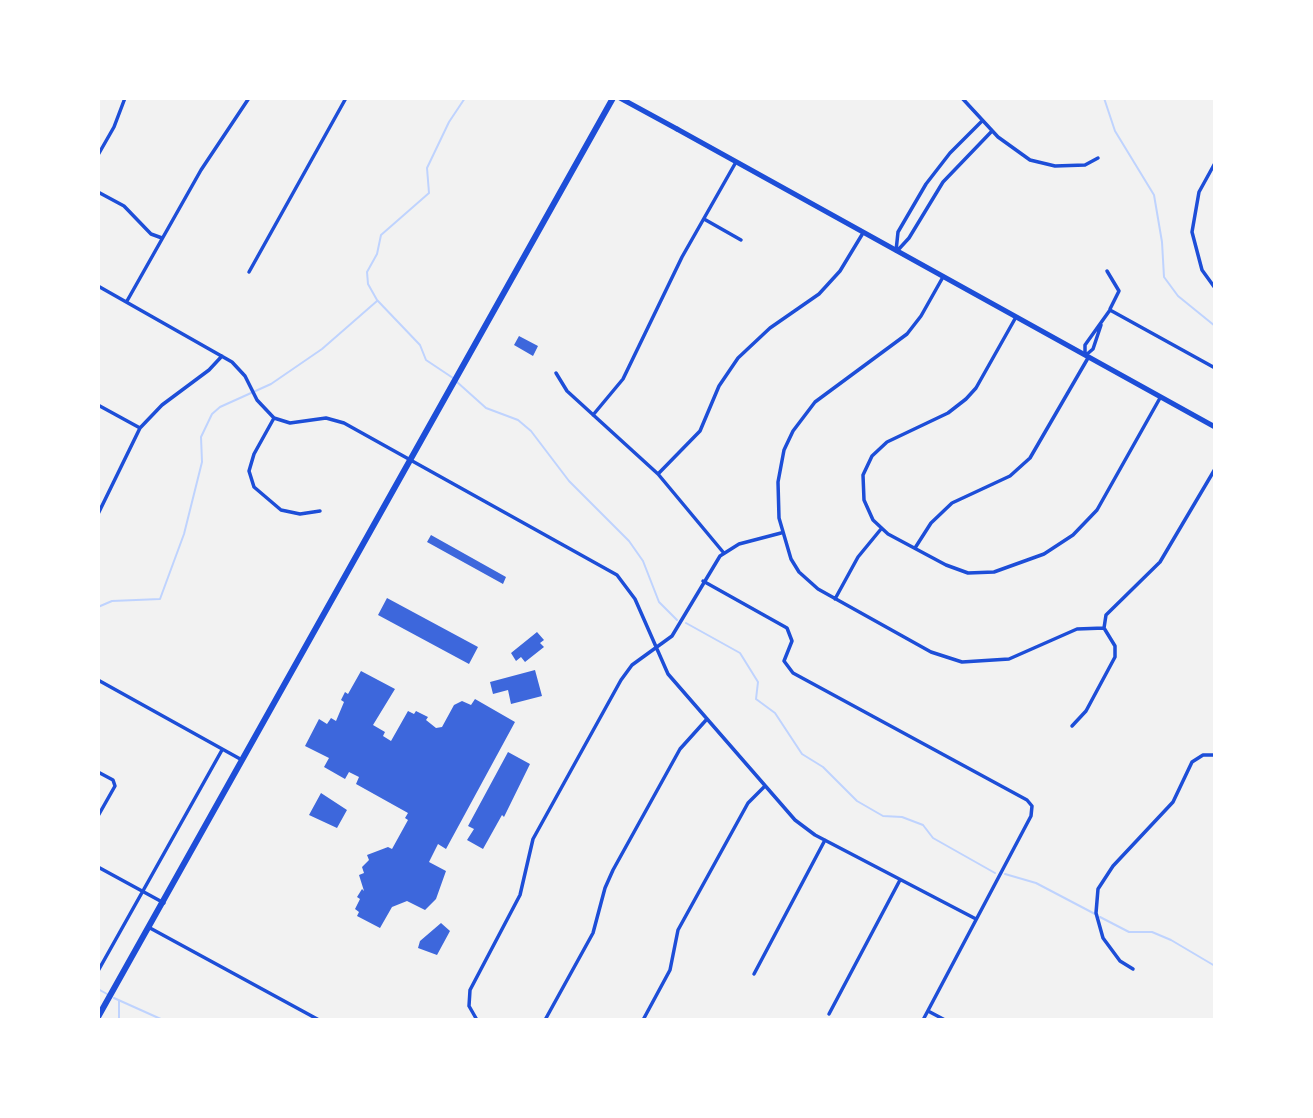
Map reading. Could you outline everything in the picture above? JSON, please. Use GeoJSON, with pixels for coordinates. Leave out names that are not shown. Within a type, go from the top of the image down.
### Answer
{"type":"FeatureCollection","features":[{"type":"Feature","properties":{"kind":"main road"},"geometry":{"type":"LineString","coordinates":[[98,1017],[244,761],[613,98]]}},
{"type":"Feature","properties":{"kind":"street"},"geometry":{"type":"LineString","coordinates":[[98,156],[114,127],[125,98]]}},
{"type":"Feature","properties":{"kind":"street"},"geometry":{"type":"LineString","coordinates":[[127,302],[201,170],[249,98]]}},
{"type":"Feature","properties":{"kind":"street"},"geometry":{"type":"LineString","coordinates":[[248,272],[346,98]]}},
{"type":"Feature","properties":{"kind":"street"},"geometry":{"type":"LineString","coordinates":[[620,98],[1215,426]]}},
{"type":"Feature","properties":{"kind":"street"},"geometry":{"type":"LineString","coordinates":[[962,98],[1016,153],[1036,162],[1055,166],[1085,165],[1098,158]]}},
{"type":"Feature","properties":{"kind":"street"},"geometry":{"type":"LineString","coordinates":[[896,251],[898,232],[926,184],[950,153],[982,121]]}},
{"type":"Feature","properties":{"kind":"street"},"geometry":{"type":"LineString","coordinates":[[896,251],[909,238],[943,182],[992,131]]}},
{"type":"Feature","properties":{"kind":"street"},"geometry":{"type":"LineString","coordinates":[[593,415],[623,379],[736,162]]}},
{"type":"Feature","properties":{"kind":"street"},"geometry":{"type":"LineString","coordinates":[[1215,163],[1213,171],[1199,192],[1192,232],[1199,263],[1215,288]]}},
{"type":"Feature","properties":{"kind":"street"},"geometry":{"type":"LineString","coordinates":[[98,192],[124,206],[151,234],[162,238]]}},
{"type":"Feature","properties":{"kind":"street"},"geometry":{"type":"LineString","coordinates":[[704,219],[741,240]]}},
{"type":"Feature","properties":{"kind":"street"},"geometry":{"type":"LineString","coordinates":[[658,474],[700,430],[719,386],[738,358],[770,328],[818,294],[840,271],[863,233]]}},
{"type":"Feature","properties":{"kind":"street"},"geometry":{"type":"LineString","coordinates":[[1086,357],[1085,345],[1110,310],[1119,291],[1107,271]]}},
{"type":"Feature","properties":{"kind":"street"},"geometry":{"type":"LineString","coordinates":[[943,277],[921,316],[907,334],[825,394],[799,420],[784,450],[779,469],[777,496],[787,550],[799,572],[835,599],[931,652],[961,662],[1009,659],[1077,629],[1104,628]]}},
{"type":"Feature","properties":{"kind":"street"},"geometry":{"type":"LineString","coordinates":[[98,286],[222,356],[245,376],[257,400],[274,418],[290,424],[326,418],[339,421],[617,575],[635,599],[656,650],[676,684],[795,820],[825,840],[976,919]]}},
{"type":"Feature","properties":{"kind":"street"},"geometry":{"type":"LineString","coordinates":[[1110,310],[1215,368]]}},
{"type":"Feature","properties":{"kind":"street"},"geometry":{"type":"LineString","coordinates":[[1016,317],[976,388],[966,399],[948,413],[887,442],[872,456],[863,475],[862,491],[867,511],[881,529],[955,569],[983,573],[1011,567],[1059,545],[1086,524],[1097,510],[1161,397]]}},
{"type":"Feature","properties":{"kind":"street"},"geometry":{"type":"LineString","coordinates":[[915,548],[931,523],[952,503],[1010,476],[1030,458],[1093,349],[1102,322]]}},
{"type":"Feature","properties":{"kind":"street"},"geometry":{"type":"LineString","coordinates":[[98,514],[140,428],[162,405],[209,370],[222,356]]}},
{"type":"Feature","properties":{"kind":"street"},"geometry":{"type":"LineString","coordinates":[[556,373],[567,391],[658,474],[724,553]]}},
{"type":"Feature","properties":{"kind":"street"},"geometry":{"type":"LineString","coordinates":[[98,405],[140,428]]}},
{"type":"Feature","properties":{"kind":"street"},"geometry":{"type":"LineString","coordinates":[[274,418],[254,454],[249,471],[254,487],[281,510],[300,514],[320,511]]}},
{"type":"Feature","properties":{"kind":"street"},"geometry":{"type":"LineString","coordinates":[[1072,726],[1086,711],[1115,657],[1115,646],[1104,628],[1106,615],[1149,575],[1171,547],[1215,469]]}},
{"type":"Feature","properties":{"kind":"street"},"geometry":{"type":"LineString","coordinates":[[835,599],[858,557],[881,529]]}},
{"type":"Feature","properties":{"kind":"street"},"geometry":{"type":"LineString","coordinates":[[477,1020],[469,1006],[470,990],[520,895],[535,835],[624,675],[638,660],[656,650],[672,636],[703,581],[724,553],[739,544],[782,533]]}},
{"type":"Feature","properties":{"kind":"street"},"geometry":{"type":"LineString","coordinates":[[703,581],[787,628],[792,641],[784,661],[789,670],[1027,800],[1032,806],[1031,816],[923,1020]]}},
{"type":"Feature","properties":{"kind":"street"},"geometry":{"type":"LineString","coordinates":[[98,680],[244,761]]}},
{"type":"Feature","properties":{"kind":"street"},"geometry":{"type":"LineString","coordinates":[[545,1020],[593,933],[605,888],[613,870],[680,749],[707,719]]}},
{"type":"Feature","properties":{"kind":"street"},"geometry":{"type":"LineString","coordinates":[[98,971],[222,750]]}},
{"type":"Feature","properties":{"kind":"street"},"geometry":{"type":"LineString","coordinates":[[1133,970],[1120,961],[1103,938],[1096,914],[1098,889],[1107,873],[1173,802],[1192,762],[1203,755],[1215,755]]}},
{"type":"Feature","properties":{"kind":"street"},"geometry":{"type":"LineString","coordinates":[[98,772],[113,780],[115,786],[98,816]]}},
{"type":"Feature","properties":{"kind":"street"},"geometry":{"type":"LineString","coordinates":[[645,1019],[670,970],[681,922],[748,803],[765,786]]}},
{"type":"Feature","properties":{"kind":"street"},"geometry":{"type":"LineString","coordinates":[[754,974],[825,840]]}},
{"type":"Feature","properties":{"kind":"street"},"geometry":{"type":"LineString","coordinates":[[98,867],[164,903]]}},
{"type":"Feature","properties":{"kind":"street"},"geometry":{"type":"LineString","coordinates":[[829,1014],[901,879]]}},
{"type":"Feature","properties":{"kind":"street"},"geometry":{"type":"LineString","coordinates":[[150,928],[319,1020]]}},
{"type":"Feature","properties":{"kind":"street"},"geometry":{"type":"LineString","coordinates":[[928,1011],[945,1020]]}},
{"type":"Feature","properties":{"kind":"building"},"geometry":{"type":"Polygon","coordinates":[[[519,336],[538,346],[533,356],[514,345],[519,336]]]}},
{"type":"Feature","properties":{"kind":"building"},"geometry":{"type":"Polygon","coordinates":[[[431,535],[506,577],[503,584],[427,542],[431,535]]]}},
{"type":"Feature","properties":{"kind":"building"},"geometry":{"type":"Polygon","coordinates":[[[387,598],[478,647],[469,664],[378,615],[387,598]]]}},
{"type":"Feature","properties":{"kind":"building"},"geometry":{"type":"Polygon","coordinates":[[[537,632],[544,640],[540,643],[544,647],[525,662],[521,657],[516,661],[511,653],[537,632]]]}},
{"type":"Feature","properties":{"kind":"building"},"geometry":{"type":"Polygon","coordinates":[[[535,670],[542,696],[511,704],[508,690],[493,694],[490,682],[535,670]]]}},
{"type":"Feature","properties":{"kind":"building"},"geometry":{"type":"Polygon","coordinates":[[[361,671],[395,689],[373,725],[385,732],[383,736],[391,741],[408,711],[414,714],[416,711],[428,717],[426,720],[436,728],[442,727],[454,705],[462,701],[471,705],[475,699],[515,722],[446,849],[438,844],[429,862],[446,871],[436,899],[425,910],[407,901],[392,907],[380,928],[357,916],[359,912],[355,909],[360,899],[357,897],[362,889],[364,891],[359,875],[364,873],[362,867],[369,860],[367,855],[388,847],[392,849],[408,820],[405,818],[408,813],[356,784],[359,777],[349,772],[345,779],[324,767],[329,758],[305,746],[319,719],[327,724],[331,718],[336,721],[345,692],[348,694],[361,671]]]}},
{"type":"Feature","properties":{"kind":"building"},"geometry":{"type":"Polygon","coordinates":[[[508,752],[530,764],[504,817],[502,815],[483,849],[467,840],[474,829],[468,826],[508,752]]]}},
{"type":"Feature","properties":{"kind":"building"},"geometry":{"type":"Polygon","coordinates":[[[321,793],[347,810],[337,828],[309,815],[321,793]]]}},
{"type":"Feature","properties":{"kind":"building"},"geometry":{"type":"Polygon","coordinates":[[[441,923],[450,931],[437,955],[418,948],[420,941],[441,923]]]}},
{"type":"Feature","properties":{"kind":"waterway"},"geometry":{"type":"LineString","coordinates":[[453,378],[426,360],[420,345],[377,300],[368,284],[367,272],[377,254],[381,235],[429,193],[427,168],[449,122],[465,98]]}},
{"type":"Feature","properties":{"kind":"waterway"},"geometry":{"type":"LineString","coordinates":[[1104,98],[1115,131],[1154,195],[1162,242],[1164,277],[1178,296],[1215,326]]}},
{"type":"Feature","properties":{"kind":"waterway"},"geometry":{"type":"LineString","coordinates":[[98,607],[112,601],[160,599],[184,534],[202,462],[201,437],[212,414],[220,407],[271,384],[322,349],[377,301]]}},
{"type":"Feature","properties":{"kind":"waterway"},"geometry":{"type":"LineString","coordinates":[[457,382],[486,408],[518,420],[531,431],[569,481],[629,541],[643,561],[659,602],[677,620]]}},
{"type":"Feature","properties":{"kind":"waterway"},"geometry":{"type":"LineString","coordinates":[[686,623],[740,653],[758,682],[756,699],[775,713],[802,754],[823,767],[857,801],[883,816],[902,817],[923,825],[933,838],[995,873]]}},
{"type":"Feature","properties":{"kind":"waterway"},"geometry":{"type":"LineString","coordinates":[[1005,874],[1036,883],[1095,914]]}},
{"type":"Feature","properties":{"kind":"waterway"},"geometry":{"type":"LineString","coordinates":[[1100,917],[1129,932],[1152,932],[1171,940],[1215,966]]}},
{"type":"Feature","properties":{"kind":"waterway"},"geometry":{"type":"LineString","coordinates":[[98,989],[107,994]]}},
{"type":"Feature","properties":{"kind":"waterway"},"geometry":{"type":"LineString","coordinates":[[114,998],[163,1020]]}},
{"type":"Feature","properties":{"kind":"waterway"},"geometry":{"type":"LineString","coordinates":[[119,1001],[119,1020]]}}]}
